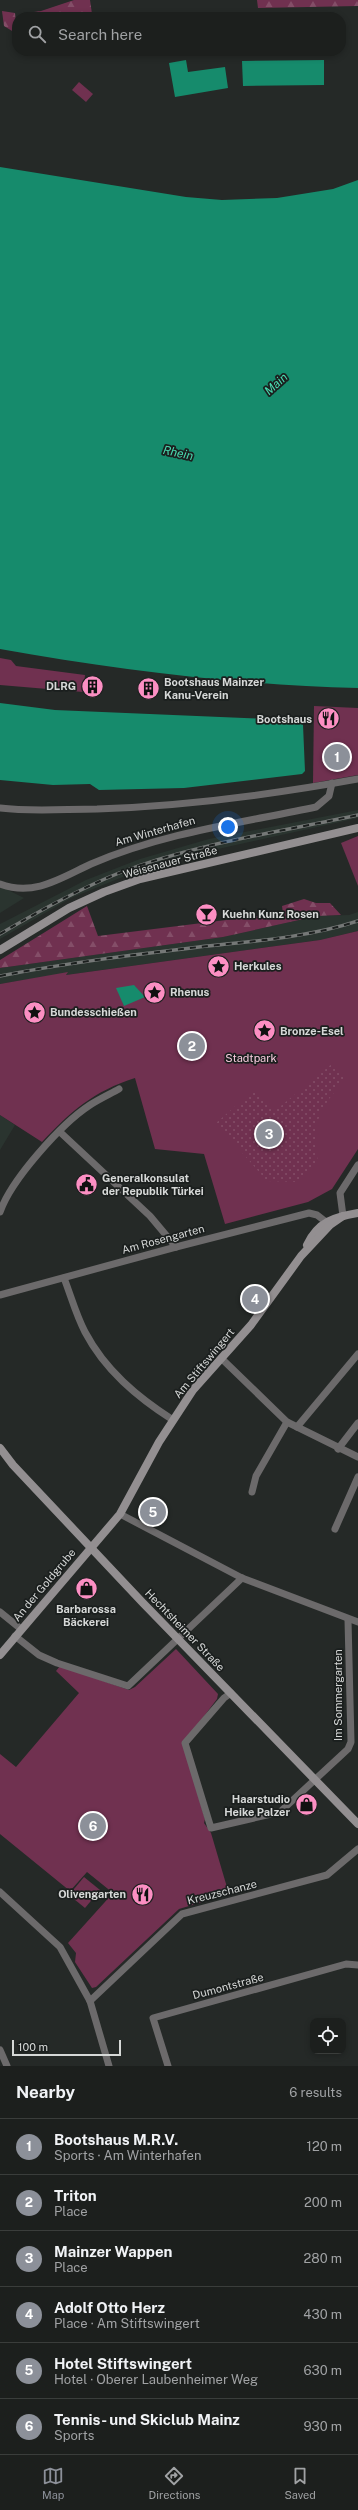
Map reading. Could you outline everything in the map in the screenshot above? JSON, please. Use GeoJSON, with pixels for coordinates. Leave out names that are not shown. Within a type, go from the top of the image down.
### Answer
{"type":"FeatureCollection","features":[{"type":"Feature","properties":{"kind":"street","name":"Am Winterhafen"},"geometry":{"type":"LineString","coordinates":[[0,808],[68,809],[156,807],[236,799],[358,778]]}},
{"type":"Feature","properties":{"kind":"street","name":"Am Winterhafen"},"geometry":{"type":"LineString","coordinates":[[0,884],[20,889],[38,888],[117,853],[175,834],[316,807],[329,796],[332,783]]}},
{"type":"Feature","properties":{"kind":"street","name":"Weisenauer Straße"},"geometry":{"type":"LineString","coordinates":[[0,950],[69,908],[104,892],[140,879],[358,828]]}},
{"type":"Feature","properties":{"kind":"street"},"geometry":{"type":"LineString","coordinates":[[0,1212],[3,1197],[60,1132],[89,1105],[119,1089]]}},
{"type":"Feature","properties":{"kind":"street"},"geometry":{"type":"LineString","coordinates":[[60,1132],[150,1216],[176,1247]]}},
{"type":"Feature","properties":{"kind":"street"},"geometry":{"type":"LineString","coordinates":[[343,1216],[340,1193],[358,1165]]}},
{"type":"Feature","properties":{"kind":"street","name":"Am Rosengarten"},"geometry":{"type":"LineString","coordinates":[[0,1295],[176,1247],[309,1213],[317,1215],[328,1223]]}},
{"type":"Feature","properties":{"kind":"street"},"geometry":{"type":"LineString","coordinates":[[328,1223],[343,1216],[358,1213]]}},
{"type":"Feature","properties":{"kind":"street","name":"Am Stiftswingert"},"geometry":{"type":"LineString","coordinates":[[91,1548],[120,1514],[172,1420],[193,1390],[272,1299],[315,1232],[328,1223]]}},
{"type":"Feature","properties":{"kind":"street"},"geometry":{"type":"LineString","coordinates":[[64,1278],[86,1333],[105,1363],[137,1395],[172,1420]]}},
{"type":"Feature","properties":{"kind":"street"},"geometry":{"type":"LineString","coordinates":[[297,1427],[358,1354]]}},
{"type":"Feature","properties":{"kind":"street"},"geometry":{"type":"LineString","coordinates":[[221,1358],[287,1422],[338,1449],[358,1457]]}},
{"type":"Feature","properties":{"kind":"street"},"geometry":{"type":"LineString","coordinates":[[252,1492],[256,1476],[287,1422]]}},
{"type":"Feature","properties":{"kind":"street"},"geometry":{"type":"LineString","coordinates":[[338,1449],[358,1423]]}},
{"type":"Feature","properties":{"kind":"street","name":"Hechtsheimer Straße"},"geometry":{"type":"LineString","coordinates":[[0,1448],[91,1548],[358,1824]]}},
{"type":"Feature","properties":{"kind":"street"},"geometry":{"type":"LineString","coordinates":[[335,1529],[358,1477]]}},
{"type":"Feature","properties":{"kind":"street"},"geometry":{"type":"LineString","coordinates":[[120,1514],[163,1538],[242,1578],[348,1620],[358,1622]]}},
{"type":"Feature","properties":{"kind":"street","name":"An der Goldgrube"},"geometry":{"type":"LineString","coordinates":[[0,1655],[91,1548]]}},
{"type":"Feature","properties":{"kind":"street"},"geometry":{"type":"LineString","coordinates":[[0,1612],[39,1655],[51,1661],[128,1686],[242,1578]]}},
{"type":"Feature","properties":{"kind":"street","name":"Im Sommergarten"},"geometry":{"type":"LineString","coordinates":[[231,1693],[224,1698],[185,1743],[211,1828],[280,1812],[348,1749],[351,1742],[348,1620]]}},
{"type":"Feature","properties":{"kind":"street","name":"Kreuzschanze"},"geometry":{"type":"LineString","coordinates":[[90,2001],[182,1914],[327,1875],[358,1849]]}},
{"type":"Feature","properties":{"kind":"street"},"geometry":{"type":"LineString","coordinates":[[0,1892],[60,1947],[90,2001],[109,2066]]}},
{"type":"Feature","properties":{"kind":"street","name":"Dumontstraße"},"geometry":{"type":"LineString","coordinates":[[168,2066],[153,2018],[346,1964],[358,1965]]}},
{"type":"Feature","properties":{"kind":"street"},"geometry":{"type":"LineString","coordinates":[[0,2050],[6,2066]]}},
{"type":"Feature","properties":{"kind":"shaded area"},"geometry":{"type":"Polygon","coordinates":[[[358,810],[358,818],[182,857],[125,874],[125,876],[71,898],[0,939],[0,924],[86,880],[140,859],[209,839],[358,810]]]}},
{"type":"Feature","properties":{"kind":"shaded area"},"geometry":{"type":"Polygon","coordinates":[[[0,887],[6,889],[24,898],[0,913],[0,887]]]}},
{"type":"Feature","properties":{"kind":"shaded area"},"geometry":{"type":"Polygon","coordinates":[[[358,912],[358,931],[320,940],[66,975],[67,973],[0,984],[0,968],[223,937],[317,916],[349,915],[358,912]]]}},
{"type":"Feature","properties":{"kind":"shaded area"},"geometry":{"type":"Polygon","coordinates":[[[0,1115],[15,1125],[0,1150],[0,1115]]]}},
{"type":"Feature","properties":{"kind":"green space"},"geometry":{"type":"Polygon","coordinates":[[[74,0],[90,0],[92,12],[34,12],[74,0]]]}},
{"type":"Feature","properties":{"kind":"green space"},"geometry":{"type":"Polygon","coordinates":[[[257,0],[358,0],[358,6],[258,8],[257,0]]]}},
{"type":"Feature","properties":{"kind":"green space"},"geometry":{"type":"Polygon","coordinates":[[[2,11],[12,13],[12,31],[4,26],[2,11]]]}},
{"type":"Feature","properties":{"kind":"green space"},"geometry":{"type":"Polygon","coordinates":[[[79,82],[93,94],[86,102],[72,90],[79,82]]]}},
{"type":"Feature","properties":{"kind":"green space"},"geometry":{"type":"Polygon","coordinates":[[[0,658],[11,660],[16,666],[85,675],[83,692],[0,685],[0,658]]]}},
{"type":"Feature","properties":{"kind":"green space"},"geometry":{"type":"Polygon","coordinates":[[[314,706],[358,708],[358,775],[313,783],[314,706]]]}},
{"type":"Feature","properties":{"kind":"green space"},"geometry":{"type":"Polygon","coordinates":[[[358,836],[358,886],[341,843],[358,836]]]}},
{"type":"Feature","properties":{"kind":"green space"},"geometry":{"type":"Polygon","coordinates":[[[304,899],[316,903],[330,903],[341,915],[317,916],[223,937],[0,968],[0,960],[87,906],[98,936],[283,913],[282,906],[304,899]]]}},
{"type":"Feature","properties":{"kind":"green space","name":"Stadtpark"},"geometry":{"type":"Polygon","coordinates":[[[358,931],[358,1149],[332,1189],[308,1202],[225,1224],[204,1154],[155,1149],[135,1078],[107,1089],[84,1103],[42,1142],[0,1115],[0,984],[68,972],[66,975],[320,940],[358,931]]]}},
{"type":"Feature","properties":{"kind":"green space"},"geometry":{"type":"Polygon","coordinates":[[[333,1063],[347,1078],[330,1098],[320,1116],[316,1136],[318,1162],[298,1182],[267,1181],[216,1123],[254,1090],[276,1110],[333,1063]]]}},
{"type":"Feature","properties":{"kind":"green space"},"geometry":{"type":"Polygon","coordinates":[[[176,1649],[218,1694],[217,1699],[183,1744],[205,1819],[204,1823],[211,1833],[229,1894],[179,1909],[96,1987],[92,1988],[75,1962],[76,1953],[68,1943],[113,1893],[87,1872],[70,1891],[0,1834],[0,1754],[16,1767],[79,1693],[56,1671],[60,1666],[129,1690],[135,1687],[176,1649]]]}},
{"type":"Feature","properties":{"kind":"green space"},"geometry":{"type":"Polygon","coordinates":[[[84,1877],[100,1890],[85,1908],[69,1895],[84,1877]]]}},
{"type":"Feature","properties":{"kind":"water"},"geometry":{"type":"Polygon","coordinates":[[[186,60],[188,72],[225,67],[228,88],[175,97],[169,63],[186,60]]]}},
{"type":"Feature","properties":{"kind":"water"},"geometry":{"type":"Polygon","coordinates":[[[324,60],[324,85],[243,86],[242,61],[324,60]]]}},
{"type":"Feature","properties":{"kind":"water"},"geometry":{"type":"Polygon","coordinates":[[[0,167],[186,197],[222,200],[277,198],[333,189],[358,180],[358,688],[268,684],[223,680],[89,664],[0,649],[0,167]]]}},
{"type":"Feature","properties":{"kind":"water"},"geometry":{"type":"Polygon","coordinates":[[[0,703],[55,710],[295,720],[301,722],[303,725],[305,771],[302,774],[184,788],[99,790],[90,784],[53,785],[0,780],[0,703]]]}},
{"type":"Feature","properties":{"kind":"water"},"geometry":{"type":"Polygon","coordinates":[[[134,985],[145,997],[124,1006],[116,988],[134,985]]]}},
{"type":"Feature","properties":{"kind":"railway"},"geometry":{"type":"LineString","coordinates":[[0,934],[73,894],[119,873],[147,863],[207,846],[358,815]]}},
{"type":"Feature","properties":{"kind":"railway"},"geometry":{"type":"LineString","coordinates":[[0,976],[99,960],[299,935],[338,927],[358,921]]}},
{"type":"Feature","properties":{"kind":"place","name":"DLRG"},"geometry":{"type":"Point","coordinates":[92,686]}},
{"type":"Feature","properties":{"kind":"place","name":"Bootshaus Mainzer Kanu-Verein"},"geometry":{"type":"Point","coordinates":[148,688]}},
{"type":"Feature","properties":{"kind":"place","name":"Bootshaus"},"geometry":{"type":"Point","coordinates":[328,719]}},
{"type":"Feature","properties":{"kind":"place","name":"Bootshaus M.R.V."},"geometry":{"type":"Point","coordinates":[337,757]}},
{"type":"Feature","properties":{"kind":"place","name":"Kuehn Kunz Rosen"},"geometry":{"type":"Point","coordinates":[207,914]}},
{"type":"Feature","properties":{"kind":"place","name":"Herkules"},"geometry":{"type":"Point","coordinates":[218,966]}},
{"type":"Feature","properties":{"kind":"place","name":"Rhenus"},"geometry":{"type":"Point","coordinates":[155,992]}},
{"type":"Feature","properties":{"kind":"place","name":"Bundesschießen"},"geometry":{"type":"Point","coordinates":[34,1012]}},
{"type":"Feature","properties":{"kind":"place","name":"Bronze-Esel"},"geometry":{"type":"Point","coordinates":[265,1031]}},
{"type":"Feature","properties":{"kind":"place","name":"Triton"},"geometry":{"type":"Point","coordinates":[192,1046]}},
{"type":"Feature","properties":{"kind":"place","name":"Mainzer Wappen"},"geometry":{"type":"Point","coordinates":[269,1134]}},
{"type":"Feature","properties":{"kind":"place","name":"Generalkonsulat der Republik Türkei"},"geometry":{"type":"Point","coordinates":[87,1184]}},
{"type":"Feature","properties":{"kind":"place","name":"Adolf Otto Herz"},"geometry":{"type":"Point","coordinates":[255,1299]}},
{"type":"Feature","properties":{"kind":"place","name":"Hotel Stiftswingert"},"geometry":{"type":"Point","coordinates":[153,1512]}},
{"type":"Feature","properties":{"kind":"place","name":"Barbarossa Bäckerei"},"geometry":{"type":"Point","coordinates":[86,1589]}},
{"type":"Feature","properties":{"kind":"place","name":"Haarstudio Heike Palzer"},"geometry":{"type":"Point","coordinates":[306,1805]}},
{"type":"Feature","properties":{"kind":"place","name":"Tennis- und Skiclub Mainz"},"geometry":{"type":"Point","coordinates":[93,1826]}},
{"type":"Feature","properties":{"kind":"place","name":"Olivengarten"},"geometry":{"type":"Point","coordinates":[142,1894]}},
{"type":"Feature","properties":{"kind":"water label","name":"Main"},"geometry":{"type":"Point","coordinates":[276,384]}},
{"type":"Feature","properties":{"kind":"water label","name":"Rhein"},"geometry":{"type":"Point","coordinates":[178,453]}}]}
